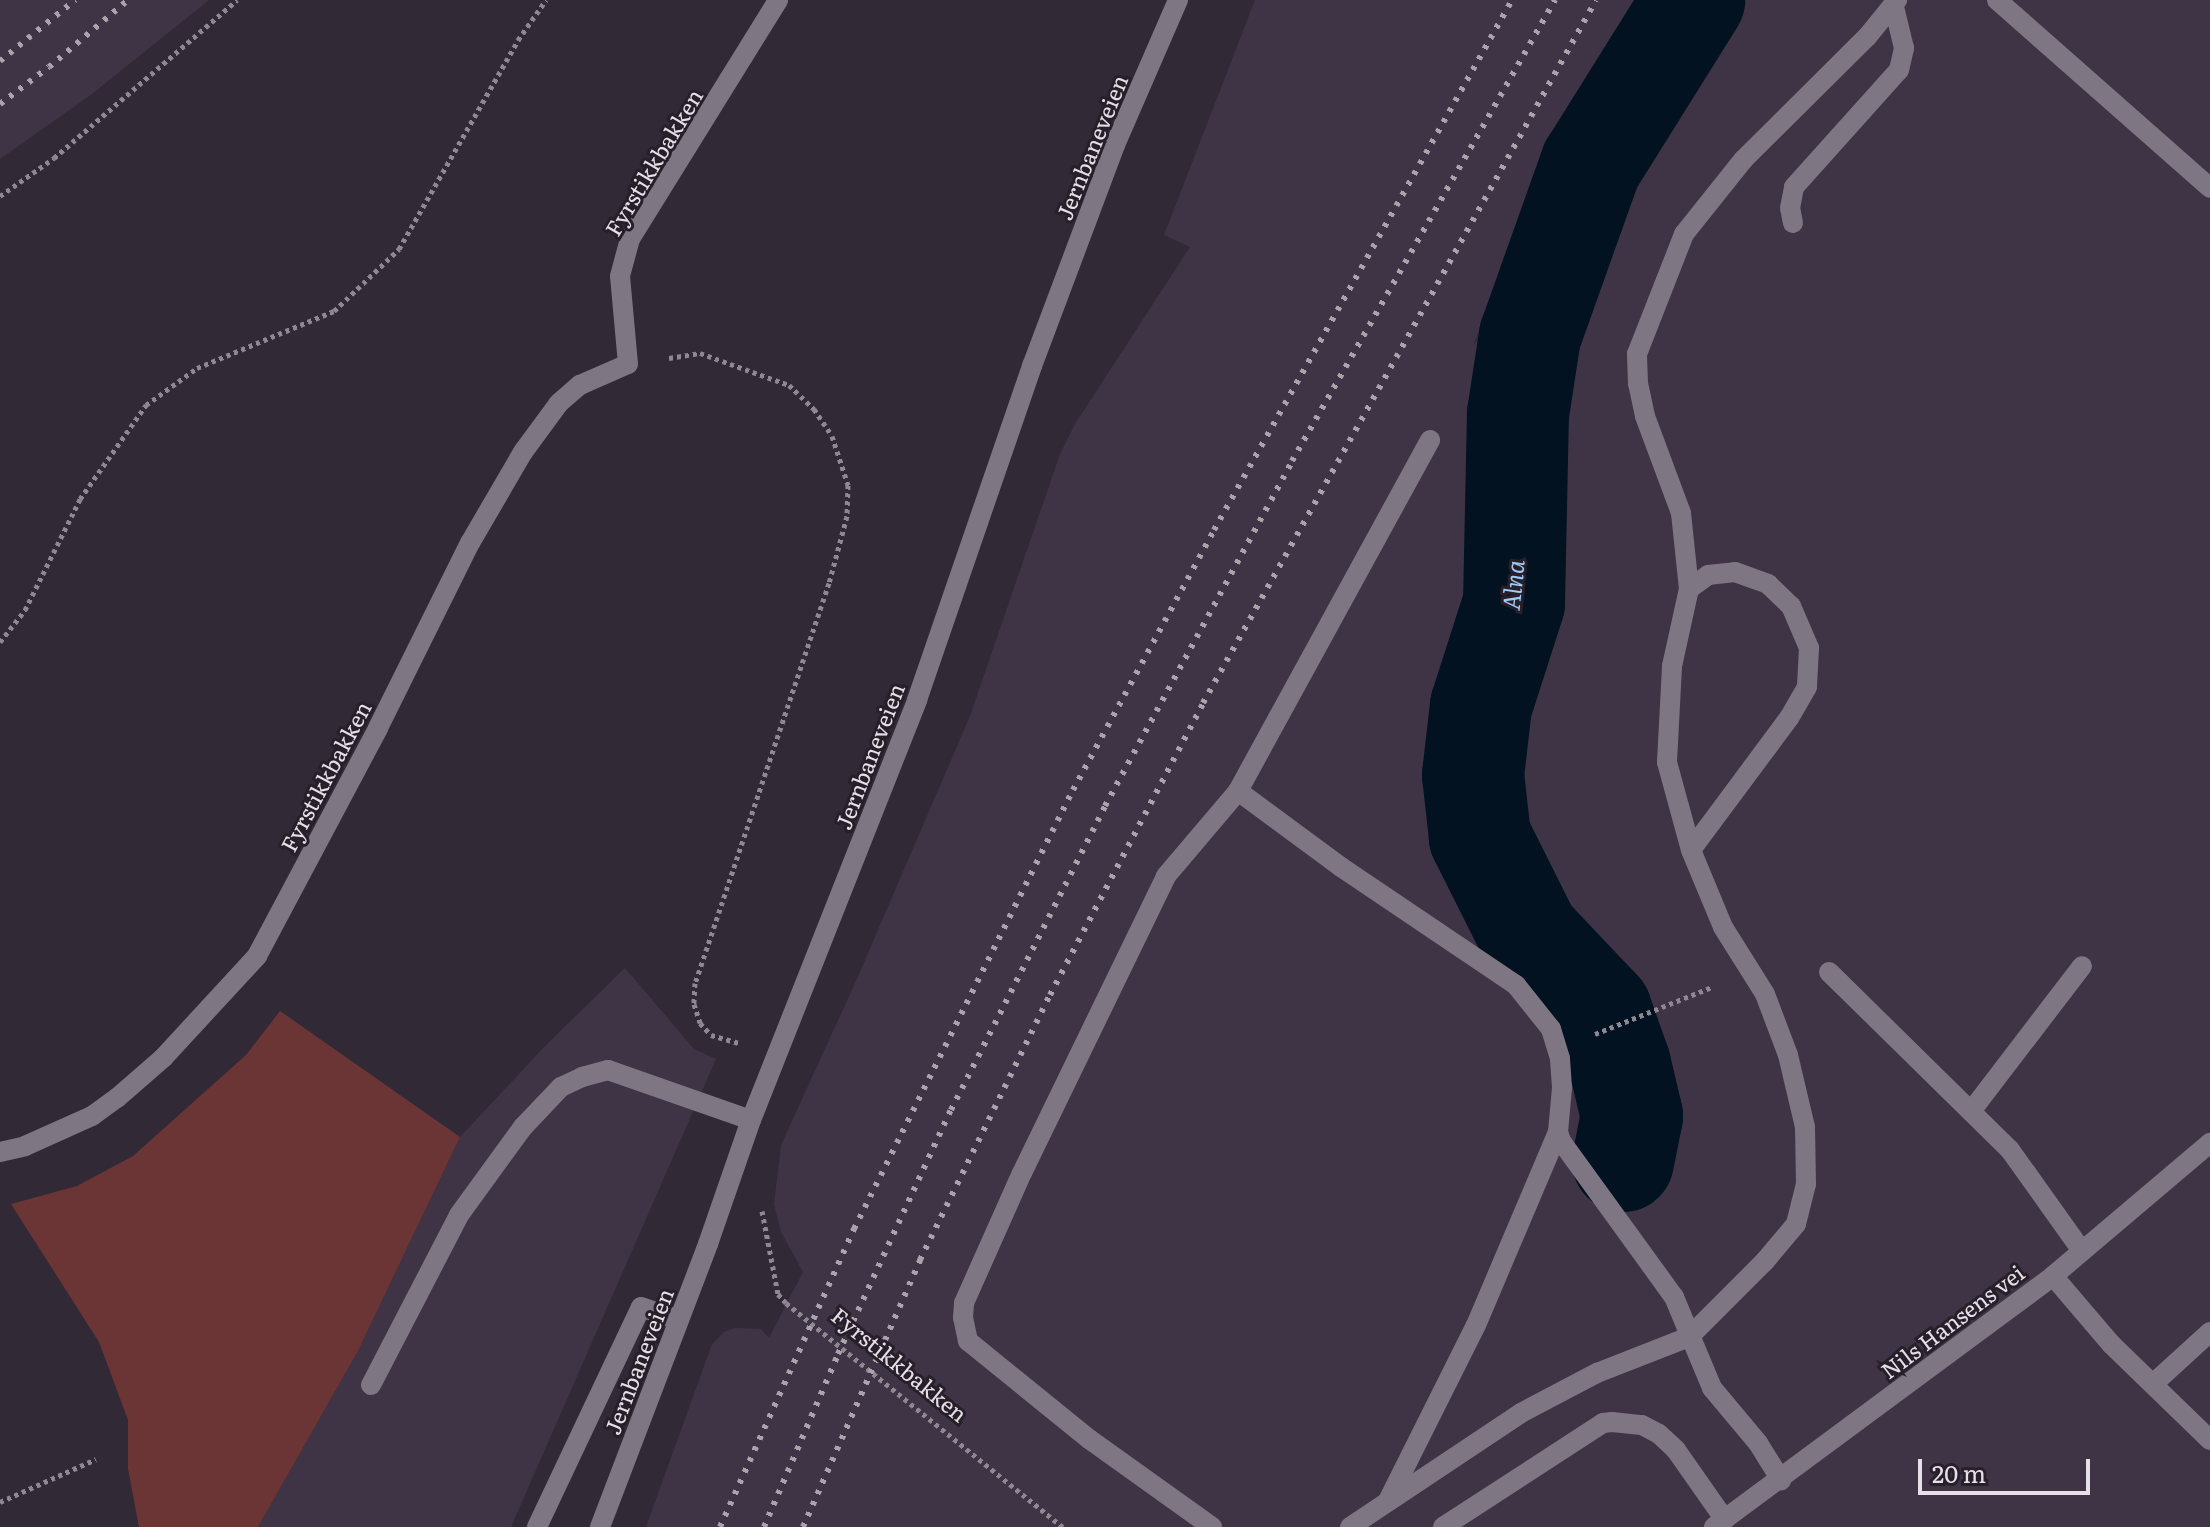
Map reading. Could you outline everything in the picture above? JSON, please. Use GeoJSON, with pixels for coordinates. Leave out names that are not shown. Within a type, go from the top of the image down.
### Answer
{"type":"FeatureCollection","features":[{"type":"Feature","properties":{"kind":"street","name":"Fyrstikkbakken"},"geometry":{"type":"LineString","coordinates":[[0,1152],[25,1146],[92,1116],[127,1090],[163,1058],[257,956],[378,728],[470,543],[523,452],[559,403],[580,385],[628,364],[620,276],[630,239],[778,0]]}},
{"type":"Feature","properties":{"kind":"street","name":"Jernbaneveien"},"geometry":{"type":"LineString","coordinates":[[600,1527],[751,1120],[917,700],[1032,366],[1115,145],[1178,0]]}},
{"type":"Feature","properties":{"kind":"street"},"geometry":{"type":"LineString","coordinates":[[1997,0],[2210,188]]}},
{"type":"Feature","properties":{"kind":"street"},"geometry":{"type":"LineString","coordinates":[[1793,223],[1790,208],[1794,187],[1899,70],[1904,48],[1896,4]]}},
{"type":"Feature","properties":{"kind":"street"},"geometry":{"type":"LineString","coordinates":[[1350,1527],[1521,1413],[1597,1373],[1689,1337],[1765,1261],[1796,1224],[1806,1184],[1805,1127],[1788,1055],[1765,994],[1723,927],[1691,850],[1667,762],[1672,666],[1689,589],[1681,513],[1645,416],[1638,384],[1637,354],[1684,234],[1743,160],[1896,4]]}},
{"type":"Feature","properties":{"kind":"street"},"geometry":{"type":"LineString","coordinates":[[1212,1527],[1089,1439],[968,1341],[963,1318],[964,1303],[1022,1173],[1166,876],[1238,791],[1430,440]]}},
{"type":"Feature","properties":{"kind":"street"},"geometry":{"type":"LineString","coordinates":[[1689,589],[1708,575],[1735,572],[1768,584],[1791,606],[1809,648],[1807,687],[1789,718],[1691,850]]}},
{"type":"Feature","properties":{"kind":"street"},"geometry":{"type":"LineString","coordinates":[[1238,791],[1341,867],[1516,985],[1538,1008],[1551,1029],[1560,1059],[1562,1088],[1558,1132],[1476,1325],[1387,1502]]}},
{"type":"Feature","properties":{"kind":"street"},"geometry":{"type":"LineString","coordinates":[[1972,1110],[2082,966]]}},
{"type":"Feature","properties":{"kind":"street"},"geometry":{"type":"LineString","coordinates":[[1829,972],[2010,1150],[2082,1251]]}},
{"type":"Feature","properties":{"kind":"street"},"geometry":{"type":"LineString","coordinates":[[371,1385],[459,1215],[523,1127],[561,1087],[608,1070],[716,1105],[751,1120]]}},
{"type":"Feature","properties":{"kind":"street"},"geometry":{"type":"LineString","coordinates":[[1558,1132],[1561,1141],[1674,1297],[1712,1388],[1758,1443],[1781,1480]]}},
{"type":"Feature","properties":{"kind":"street","name":"Nils Hansens vei"},"geometry":{"type":"LineString","coordinates":[[1720,1524],[2053,1276],[2210,1143]]}},
{"type":"Feature","properties":{"kind":"street"},"geometry":{"type":"LineString","coordinates":[[2053,1276],[2085,1316],[2210,1440]]}},
{"type":"Feature","properties":{"kind":"street"},"geometry":{"type":"LineString","coordinates":[[537,1527],[641,1307],[679,1320]]}},
{"type":"Feature","properties":{"kind":"street"},"geometry":{"type":"LineString","coordinates":[[2153,1384],[2210,1332]]}},
{"type":"Feature","properties":{"kind":"street"},"geometry":{"type":"LineString","coordinates":[[1443,1527],[1603,1423],[1612,1422],[1642,1425],[1659,1434],[1676,1450],[1720,1524]]}},
{"type":"Feature","properties":{"kind":"path"},"geometry":{"type":"LineString","coordinates":[[0,196],[54,158],[237,0]]}},
{"type":"Feature","properties":{"kind":"path"},"geometry":{"type":"LineString","coordinates":[[0,642],[25,610],[80,499],[146,405],[197,368],[334,311],[399,249],[518,40],[546,0]]}},
{"type":"Feature","properties":{"kind":"path"},"geometry":{"type":"LineString","coordinates":[[628,364],[700,353],[789,385],[814,409],[832,436],[848,485],[847,516],[829,583],[695,983],[694,1004],[700,1023],[711,1035],[740,1043]]}},
{"type":"Feature","properties":{"kind":"path"},"geometry":{"type":"LineString","coordinates":[[1592,1035],[1750,971]]}},
{"type":"Feature","properties":{"kind":"path","name":"Fyrstikkbakken"},"geometry":{"type":"LineString","coordinates":[[761,1206],[778,1294],[786,1303],[1063,1527]]}},
{"type":"Feature","properties":{"kind":"path"},"geometry":{"type":"LineString","coordinates":[[0,1502],[96,1459]]}},
{"type":"Feature","properties":{"kind":"shaded area"},"geometry":{"type":"Polygon","coordinates":[[[0,0],[209,0],[92,94],[0,159],[0,0]]]}},
{"type":"Feature","properties":{"kind":"shaded area"},"geometry":{"type":"Polygon","coordinates":[[[1255,0],[1660,0],[1511,249],[1473,346],[1728,0],[2210,0],[2210,1527],[646,1527],[712,1344],[724,1332],[735,1328],[761,1329],[769,1338],[803,1272],[781,1232],[774,1204],[781,1145],[856,981],[970,716],[1060,454],[1075,424],[1190,247],[1164,235],[1255,0]]]}},
{"type":"Feature","properties":{"kind":"shaded area"},"geometry":{"type":"Polygon","coordinates":[[[625,968],[694,1049],[716,1059],[511,1527],[258,1527],[358,1351],[460,1137],[546,1045],[625,968]]]}},
{"type":"Feature","properties":{"kind":"shaded area"},"geometry":{"type":"Polygon","coordinates":[[[280,1011],[460,1137],[358,1351],[258,1527],[139,1527],[128,1469],[128,1420],[99,1342],[11,1204],[77,1186],[133,1156],[246,1055],[280,1011]]]}},
{"type":"Feature","properties":{"kind":"waterway","name":"Alna"},"geometry":{"type":"LineString","coordinates":[[1623,1161],[1632,1116],[1620,1065],[1601,1011],[1529,935],[1480,837],[1473,775],[1481,706],[1514,603],[1518,414],[1530,336],[1591,165],[1694,0]]}},
{"type":"Feature","properties":{"kind":"railway"},"geometry":{"type":"LineString","coordinates":[[0,61],[75,0]]}},
{"type":"Feature","properties":{"kind":"railway"},"geometry":{"type":"LineString","coordinates":[[0,104],[128,0]]}},
{"type":"Feature","properties":{"kind":"railway"},"geometry":{"type":"LineString","coordinates":[[720,1527],[854,1229],[1073,790],[1214,530],[1512,0]]}},
{"type":"Feature","properties":{"kind":"railway"},"geometry":{"type":"LineString","coordinates":[[764,1527],[838,1354],[951,1110],[1105,806],[1292,461],[1555,0]]}},
{"type":"Feature","properties":{"kind":"railway"},"geometry":{"type":"LineString","coordinates":[[803,1527],[920,1260],[1050,995],[1203,703],[1596,0]]}}]}
